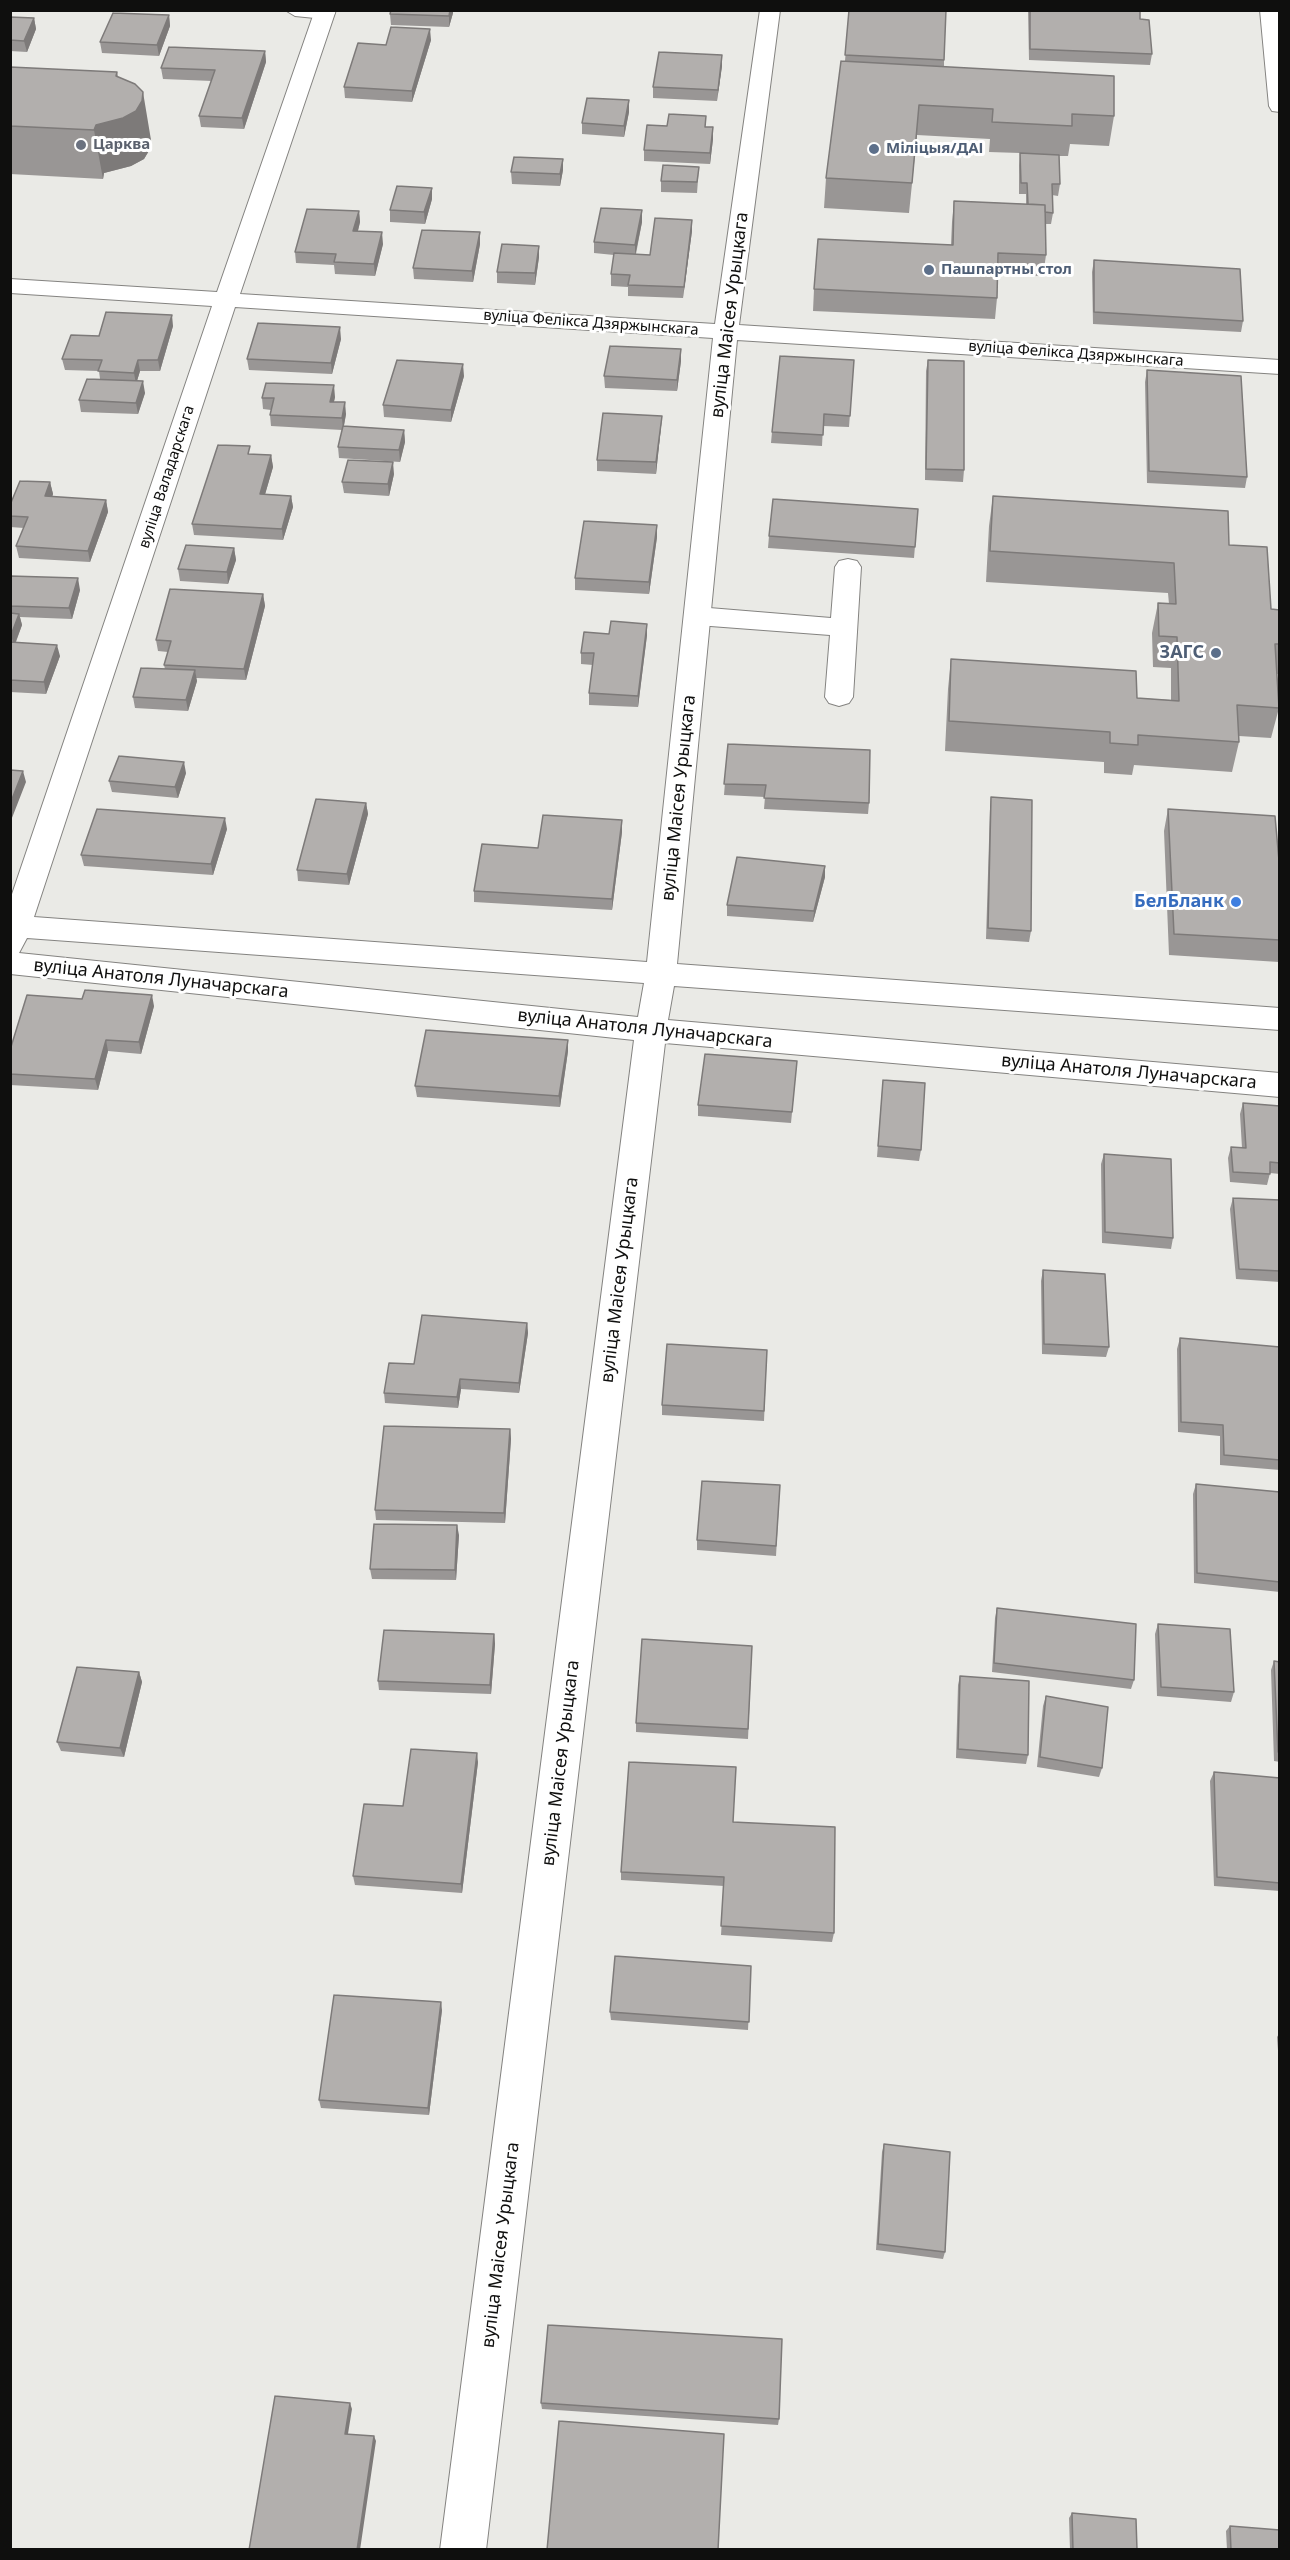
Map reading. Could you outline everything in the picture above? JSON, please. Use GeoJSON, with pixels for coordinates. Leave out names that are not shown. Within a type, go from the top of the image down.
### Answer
{"type":"FeatureCollection","features":[{"type":"Feature","properties":{"kind":"street"},"geometry":{"type":"LineString","coordinates":[[296,10],[326,12]]}},
{"type":"Feature","properties":{"kind":"street","name":"вуліца Маісея Урыцкага"},"geometry":{"type":"LineString","coordinates":[[463,2550],[651,1030],[661,973],[726,332],[771,10]]}},
{"type":"Feature","properties":{"kind":"street"},"geometry":{"type":"LineString","coordinates":[[1270,10],[1280,106]]}},
{"type":"Feature","properties":{"kind":"street","name":"вуліца Валадарскага"},"geometry":{"type":"LineString","coordinates":[[13,932],[226,299],[326,12]]}},
{"type":"Feature","properties":{"kind":"street","name":"вуліца Фелікса Дзяржынскага"},"geometry":{"type":"LineString","coordinates":[[10,286],[1280,367]]}},
{"type":"Feature","properties":{"kind":"street"},"geometry":{"type":"LineString","coordinates":[[839,697],[848,567]]}},
{"type":"Feature","properties":{"kind":"street"},"geometry":{"type":"LineString","coordinates":[[697,616],[844,628]]}},
{"type":"Feature","properties":{"kind":"street"},"geometry":{"type":"LineString","coordinates":[[13,932],[661,973],[1280,1019]]}},
{"type":"Feature","properties":{"kind":"street","name":"вуліца Анатоля Луначарскага"},"geometry":{"type":"LineString","coordinates":[[10,963],[651,1030],[1280,1085]]}},
{"type":"Feature","properties":{"kind":"building"},"geometry":{"type":"Polygon","coordinates":[[[391,10],[450,10],[449,16],[390,14],[391,10]]]}},
{"type":"Feature","properties":{"kind":"building"},"geometry":{"type":"Polygon","coordinates":[[[849,10],[946,10],[944,60],[845,55],[849,10]]]}},
{"type":"Feature","properties":{"kind":"building"},"geometry":{"type":"Polygon","coordinates":[[[1030,10],[1140,10],[1140,19],[1149,20],[1152,54],[1030,49],[1030,10]]]}},
{"type":"Feature","properties":{"kind":"building"},"geometry":{"type":"Polygon","coordinates":[[[113,13],[169,15],[157,45],[100,42],[113,13]]]}},
{"type":"Feature","properties":{"kind":"building"},"geometry":{"type":"Polygon","coordinates":[[[10,17],[34,18],[24,41],[10,40],[10,17]]]}},
{"type":"Feature","properties":{"kind":"building"},"geometry":{"type":"Polygon","coordinates":[[[391,27],[430,29],[412,91],[344,87],[358,43],[386,45],[391,27]]]}},
{"type":"Feature","properties":{"kind":"building"},"geometry":{"type":"Polygon","coordinates":[[[169,47],[265,51],[242,118],[199,116],[215,70],[161,68],[169,47]]]}},
{"type":"Feature","properties":{"kind":"building"},"geometry":{"type":"Polygon","coordinates":[[[659,52],[722,55],[718,90],[653,87],[659,52]]]}},
{"type":"Feature","properties":{"kind":"building"},"geometry":{"type":"Polygon","coordinates":[[[841,61],[1114,76],[1114,116],[1072,114],[1072,126],[992,122],[993,109],[919,105],[912,183],[826,178],[841,61]]]}},
{"type":"Feature","properties":{"kind":"building"},"geometry":{"type":"Polygon","coordinates":[[[10,67],[117,72],[116,76],[135,84],[143,92],[142,101],[136,111],[123,118],[96,125],[94,130],[10,126],[10,67]]]}},
{"type":"Feature","properties":{"kind":"building"},"geometry":{"type":"Polygon","coordinates":[[[587,98],[629,100],[624,126],[582,123],[587,98]]]}},
{"type":"Feature","properties":{"kind":"building"},"geometry":{"type":"Polygon","coordinates":[[[669,114],[706,116],[705,127],[713,127],[710,153],[644,150],[647,125],[667,126],[669,114]]]}},
{"type":"Feature","properties":{"kind":"building"},"geometry":{"type":"Polygon","coordinates":[[[1020,153],[1059,155],[1060,184],[1052,184],[1053,213],[1045,212],[1045,205],[1028,204],[1027,183],[1021,183],[1020,153]]]}},
{"type":"Feature","properties":{"kind":"building"},"geometry":{"type":"Polygon","coordinates":[[[514,157],[563,159],[560,174],[511,172],[514,157]]]}},
{"type":"Feature","properties":{"kind":"building"},"geometry":{"type":"Polygon","coordinates":[[[663,165],[699,167],[697,182],[661,181],[663,165]]]}},
{"type":"Feature","properties":{"kind":"building"},"geometry":{"type":"Polygon","coordinates":[[[397,186],[432,188],[424,212],[390,210],[397,186]]]}},
{"type":"Feature","properties":{"kind":"building","name":"Пашпартны стол"},"geometry":{"type":"Polygon","coordinates":[[[954,201],[1045,205],[1046,255],[998,253],[997,298],[814,289],[818,239],[953,245],[954,201]]]}},
{"type":"Feature","properties":{"kind":"building"},"geometry":{"type":"Polygon","coordinates":[[[601,208],[642,210],[635,245],[594,242],[601,208]]]}},
{"type":"Feature","properties":{"kind":"building"},"geometry":{"type":"Polygon","coordinates":[[[307,209],[359,211],[353,231],[382,232],[374,264],[334,262],[336,254],[295,252],[307,209]]]}},
{"type":"Feature","properties":{"kind":"building"},"geometry":{"type":"Polygon","coordinates":[[[655,218],[692,220],[684,287],[628,285],[630,275],[611,274],[614,253],[650,255],[655,218]]]}},
{"type":"Feature","properties":{"kind":"building"},"geometry":{"type":"Polygon","coordinates":[[[422,230],[480,232],[472,271],[413,268],[422,230]]]}},
{"type":"Feature","properties":{"kind":"building"},"geometry":{"type":"Polygon","coordinates":[[[502,244],[539,246],[535,273],[497,272],[502,244]]]}},
{"type":"Feature","properties":{"kind":"building"},"geometry":{"type":"Polygon","coordinates":[[[1094,260],[1240,269],[1243,321],[1094,312],[1094,260]]]}},
{"type":"Feature","properties":{"kind":"building"},"geometry":{"type":"Polygon","coordinates":[[[106,312],[172,315],[158,360],[138,360],[134,373],[98,371],[102,360],[62,359],[71,335],[99,336],[106,312]]]}},
{"type":"Feature","properties":{"kind":"building"},"geometry":{"type":"Polygon","coordinates":[[[258,323],[340,327],[331,363],[247,359],[258,323]]]}},
{"type":"Feature","properties":{"kind":"building"},"geometry":{"type":"Polygon","coordinates":[[[610,346],[681,349],[677,380],[604,376],[610,346]]]}},
{"type":"Feature","properties":{"kind":"building"},"geometry":{"type":"Polygon","coordinates":[[[780,356],[854,360],[850,416],[824,414],[823,435],[772,432],[780,356]]]}},
{"type":"Feature","properties":{"kind":"building"},"geometry":{"type":"Polygon","coordinates":[[[397,360],[463,364],[451,410],[383,405],[397,360]]]}},
{"type":"Feature","properties":{"kind":"building"},"geometry":{"type":"Polygon","coordinates":[[[928,360],[964,361],[964,470],[926,469],[928,360]]]}},
{"type":"Feature","properties":{"kind":"building"},"geometry":{"type":"Polygon","coordinates":[[[1147,370],[1241,376],[1247,477],[1149,471],[1147,370]]]}},
{"type":"Feature","properties":{"kind":"building"},"geometry":{"type":"Polygon","coordinates":[[[87,379],[143,381],[136,403],[79,400],[87,379]]]}},
{"type":"Feature","properties":{"kind":"building"},"geometry":{"type":"Polygon","coordinates":[[[266,383],[334,385],[330,402],[345,402],[342,418],[270,415],[274,398],[262,398],[266,383]]]}},
{"type":"Feature","properties":{"kind":"building"},"geometry":{"type":"Polygon","coordinates":[[[603,413],[662,416],[656,462],[597,460],[603,413]]]}},
{"type":"Feature","properties":{"kind":"building"},"geometry":{"type":"Polygon","coordinates":[[[343,426],[404,430],[399,450],[338,447],[343,426]]]}},
{"type":"Feature","properties":{"kind":"building"},"geometry":{"type":"Polygon","coordinates":[[[218,445],[250,446],[248,454],[271,455],[260,494],[291,496],[282,529],[192,524],[218,445]]]}},
{"type":"Feature","properties":{"kind":"building"},"geometry":{"type":"Polygon","coordinates":[[[348,460],[393,462],[388,484],[342,482],[348,460]]]}},
{"type":"Feature","properties":{"kind":"building"},"geometry":{"type":"Polygon","coordinates":[[[20,481],[50,482],[45,496],[106,500],[88,551],[16,546],[28,517],[10,516],[10,505],[20,481]]]}},
{"type":"Feature","properties":{"kind":"building","name":"ЗАГС"},"geometry":{"type":"Polygon","coordinates":[[[993,496],[1228,511],[1229,545],[1267,547],[1271,609],[1280,610],[1280,644],[1275,644],[1279,708],[1237,705],[1239,742],[1138,735],[1138,745],[1110,743],[1110,732],[949,721],[951,659],[1136,671],[1137,698],[1179,701],[1177,637],[1159,636],[1158,603],[1176,604],[1174,563],[990,551],[993,496]]]}},
{"type":"Feature","properties":{"kind":"building"},"geometry":{"type":"Polygon","coordinates":[[[773,499],[918,509],[915,547],[769,536],[773,499]]]}},
{"type":"Feature","properties":{"kind":"building"},"geometry":{"type":"Polygon","coordinates":[[[584,521],[657,525],[649,582],[575,578],[584,521]]]}},
{"type":"Feature","properties":{"kind":"building"},"geometry":{"type":"Polygon","coordinates":[[[186,545],[234,548],[227,572],[178,569],[186,545]]]}},
{"type":"Feature","properties":{"kind":"building"},"geometry":{"type":"Polygon","coordinates":[[[10,576],[78,578],[69,608],[10,606],[10,576]]]}},
{"type":"Feature","properties":{"kind":"building"},"geometry":{"type":"Polygon","coordinates":[[[170,589],[263,594],[244,669],[164,665],[171,641],[156,640],[170,589]]]}},
{"type":"Feature","properties":{"kind":"building"},"geometry":{"type":"Polygon","coordinates":[[[10,613],[19,614],[11,635],[10,635],[10,613]]]}},
{"type":"Feature","properties":{"kind":"building"},"geometry":{"type":"Polygon","coordinates":[[[611,621],[647,624],[638,696],[589,693],[594,653],[581,653],[584,632],[609,634],[611,621]]]}},
{"type":"Feature","properties":{"kind":"building"},"geometry":{"type":"Polygon","coordinates":[[[10,642],[57,645],[44,682],[10,680],[10,642]]]}},
{"type":"Feature","properties":{"kind":"building"},"geometry":{"type":"Polygon","coordinates":[[[141,668],[195,670],[186,700],[133,697],[141,668]]]}},
{"type":"Feature","properties":{"kind":"building"},"geometry":{"type":"Polygon","coordinates":[[[728,744],[870,750],[869,803],[764,798],[766,785],[724,784],[728,744]]]}},
{"type":"Feature","properties":{"kind":"building"},"geometry":{"type":"Polygon","coordinates":[[[119,756],[184,762],[175,787],[109,781],[119,756]]]}},
{"type":"Feature","properties":{"kind":"building"},"geometry":{"type":"Polygon","coordinates":[[[10,770],[23,771],[10,804],[10,770]]]}},
{"type":"Feature","properties":{"kind":"building"},"geometry":{"type":"Polygon","coordinates":[[[991,797],[1032,800],[1031,931],[988,928],[991,797]]]}},
{"type":"Feature","properties":{"kind":"building"},"geometry":{"type":"Polygon","coordinates":[[[316,799],[366,803],[347,874],[297,870],[316,799]]]}},
{"type":"Feature","properties":{"kind":"building"},"geometry":{"type":"Polygon","coordinates":[[[97,809],[225,818],[211,864],[81,855],[97,809]]]}},
{"type":"Feature","properties":{"kind":"building"},"geometry":{"type":"Polygon","coordinates":[[[1168,809],[1275,816],[1280,872],[1280,940],[1174,934],[1168,809]]]}},
{"type":"Feature","properties":{"kind":"building"},"geometry":{"type":"Polygon","coordinates":[[[543,815],[622,820],[612,899],[474,891],[482,844],[538,848],[543,815]]]}},
{"type":"Feature","properties":{"kind":"building"},"geometry":{"type":"Polygon","coordinates":[[[737,857],[825,866],[814,911],[727,905],[737,857]]]}},
{"type":"Feature","properties":{"kind":"building"},"geometry":{"type":"Polygon","coordinates":[[[85,990],[152,995],[139,1042],[106,1040],[95,1079],[10,1074],[10,1050],[27,995],[82,999],[85,990]]]}},
{"type":"Feature","properties":{"kind":"building"},"geometry":{"type":"Polygon","coordinates":[[[426,1030],[568,1040],[559,1096],[415,1086],[426,1030]]]}},
{"type":"Feature","properties":{"kind":"building"},"geometry":{"type":"Polygon","coordinates":[[[705,1054],[797,1061],[792,1112],[698,1105],[705,1054]]]}},
{"type":"Feature","properties":{"kind":"building"},"geometry":{"type":"Polygon","coordinates":[[[883,1080],[925,1083],[921,1150],[878,1146],[883,1080]]]}},
{"type":"Feature","properties":{"kind":"building"},"geometry":{"type":"Polygon","coordinates":[[[1243,1103],[1280,1106],[1280,1163],[1270,1162],[1270,1174],[1233,1172],[1231,1147],[1246,1148],[1243,1103]]]}},
{"type":"Feature","properties":{"kind":"building"},"geometry":{"type":"Polygon","coordinates":[[[1104,1154],[1171,1159],[1173,1238],[1105,1232],[1104,1154]]]}},
{"type":"Feature","properties":{"kind":"building"},"geometry":{"type":"Polygon","coordinates":[[[1233,1198],[1280,1200],[1280,1271],[1239,1269],[1233,1198]]]}},
{"type":"Feature","properties":{"kind":"building"},"geometry":{"type":"Polygon","coordinates":[[[1043,1270],[1105,1274],[1109,1347],[1044,1344],[1043,1270]]]}},
{"type":"Feature","properties":{"kind":"building"},"geometry":{"type":"Polygon","coordinates":[[[422,1315],[527,1323],[519,1383],[460,1379],[457,1397],[384,1393],[389,1363],[414,1364],[422,1315]]]}},
{"type":"Feature","properties":{"kind":"building"},"geometry":{"type":"Polygon","coordinates":[[[1180,1338],[1280,1347],[1280,1460],[1224,1455],[1223,1425],[1181,1422],[1180,1338]]]}},
{"type":"Feature","properties":{"kind":"building"},"geometry":{"type":"Polygon","coordinates":[[[667,1344],[767,1350],[764,1411],[662,1405],[667,1344]]]}},
{"type":"Feature","properties":{"kind":"building"},"geometry":{"type":"Polygon","coordinates":[[[384,1426],[510,1429],[504,1513],[375,1510],[384,1426]]]}},
{"type":"Feature","properties":{"kind":"building"},"geometry":{"type":"Polygon","coordinates":[[[702,1481],[780,1485],[776,1546],[697,1540],[702,1481]]]}},
{"type":"Feature","properties":{"kind":"building"},"geometry":{"type":"Polygon","coordinates":[[[1196,1484],[1280,1492],[1280,1582],[1197,1573],[1196,1484]]]}},
{"type":"Feature","properties":{"kind":"building"},"geometry":{"type":"Polygon","coordinates":[[[374,1524],[457,1525],[455,1570],[370,1569],[374,1524]]]}},
{"type":"Feature","properties":{"kind":"building"},"geometry":{"type":"Polygon","coordinates":[[[997,1608],[1136,1624],[1134,1680],[994,1663],[997,1608]]]}},
{"type":"Feature","properties":{"kind":"building"},"geometry":{"type":"Polygon","coordinates":[[[1158,1624],[1230,1629],[1234,1692],[1161,1687],[1158,1624]]]}},
{"type":"Feature","properties":{"kind":"building"},"geometry":{"type":"Polygon","coordinates":[[[384,1630],[494,1634],[490,1685],[378,1681],[384,1630]]]}},
{"type":"Feature","properties":{"kind":"building"},"geometry":{"type":"Polygon","coordinates":[[[642,1639],[752,1646],[748,1729],[636,1723],[642,1639]]]}},
{"type":"Feature","properties":{"kind":"building"},"geometry":{"type":"Polygon","coordinates":[[[1274,1661],[1280,1662],[1280,1752],[1278,1752],[1274,1661]]]}},
{"type":"Feature","properties":{"kind":"building"},"geometry":{"type":"Polygon","coordinates":[[[77,1667],[139,1672],[120,1748],[57,1742],[77,1667]]]}},
{"type":"Feature","properties":{"kind":"building"},"geometry":{"type":"Polygon","coordinates":[[[960,1676],[1029,1681],[1028,1755],[958,1749],[960,1676]]]}},
{"type":"Feature","properties":{"kind":"building"},"geometry":{"type":"Polygon","coordinates":[[[1046,1696],[1108,1707],[1102,1768],[1040,1757],[1046,1696]]]}},
{"type":"Feature","properties":{"kind":"building"},"geometry":{"type":"Polygon","coordinates":[[[411,1749],[477,1753],[461,1884],[353,1876],[364,1804],[403,1806],[411,1749]]]}},
{"type":"Feature","properties":{"kind":"building"},"geometry":{"type":"Polygon","coordinates":[[[629,1762],[736,1767],[733,1822],[835,1827],[834,1933],[721,1926],[724,1877],[621,1872],[629,1762]]]}},
{"type":"Feature","properties":{"kind":"building"},"geometry":{"type":"Polygon","coordinates":[[[1214,1772],[1280,1778],[1280,1883],[1217,1877],[1214,1772]]]}},
{"type":"Feature","properties":{"kind":"building"},"geometry":{"type":"Polygon","coordinates":[[[615,1956],[751,1966],[749,2022],[610,2012],[615,1956]]]}},
{"type":"Feature","properties":{"kind":"building"},"geometry":{"type":"Polygon","coordinates":[[[334,1995],[441,2002],[428,2108],[319,2100],[334,1995]]]}},
{"type":"Feature","properties":{"kind":"building"},"geometry":{"type":"Polygon","coordinates":[[[884,2144],[950,2152],[945,2252],[878,2244],[884,2144]]]}},
{"type":"Feature","properties":{"kind":"building"},"geometry":{"type":"Polygon","coordinates":[[[548,2325],[782,2339],[779,2419],[541,2403],[548,2325]]]}},
{"type":"Feature","properties":{"kind":"building"},"geometry":{"type":"Polygon","coordinates":[[[275,2396],[350,2403],[345,2434],[374,2436],[357,2550],[249,2550],[275,2396]]]}},
{"type":"Feature","properties":{"kind":"building"},"geometry":{"type":"Polygon","coordinates":[[[559,2421],[724,2434],[718,2550],[547,2550],[559,2421]]]}},
{"type":"Feature","properties":{"kind":"building"},"geometry":{"type":"Polygon","coordinates":[[[1072,2513],[1136,2519],[1137,2550],[1073,2550],[1072,2513]]]}},
{"type":"Feature","properties":{"kind":"building"},"geometry":{"type":"Polygon","coordinates":[[[1230,2526],[1280,2530],[1280,2550],[1231,2550],[1230,2526]]]}},
{"type":"Feature","properties":{"kind":"place","name":"Царква"},"geometry":{"type":"Point","coordinates":[81,145]}},
{"type":"Feature","properties":{"kind":"place","name":"Міліцыя/ДАІ"},"geometry":{"type":"Point","coordinates":[874,149]}},
{"type":"Feature","properties":{"kind":"place","name":"Пашпартны стол"},"geometry":{"type":"Point","coordinates":[929,270]}},
{"type":"Feature","properties":{"kind":"place","name":"ЗАГС"},"geometry":{"type":"Point","coordinates":[1216,653]}},
{"type":"Feature","properties":{"kind":"place","name":"БелБланк"},"geometry":{"type":"Point","coordinates":[1236,902]}}]}
